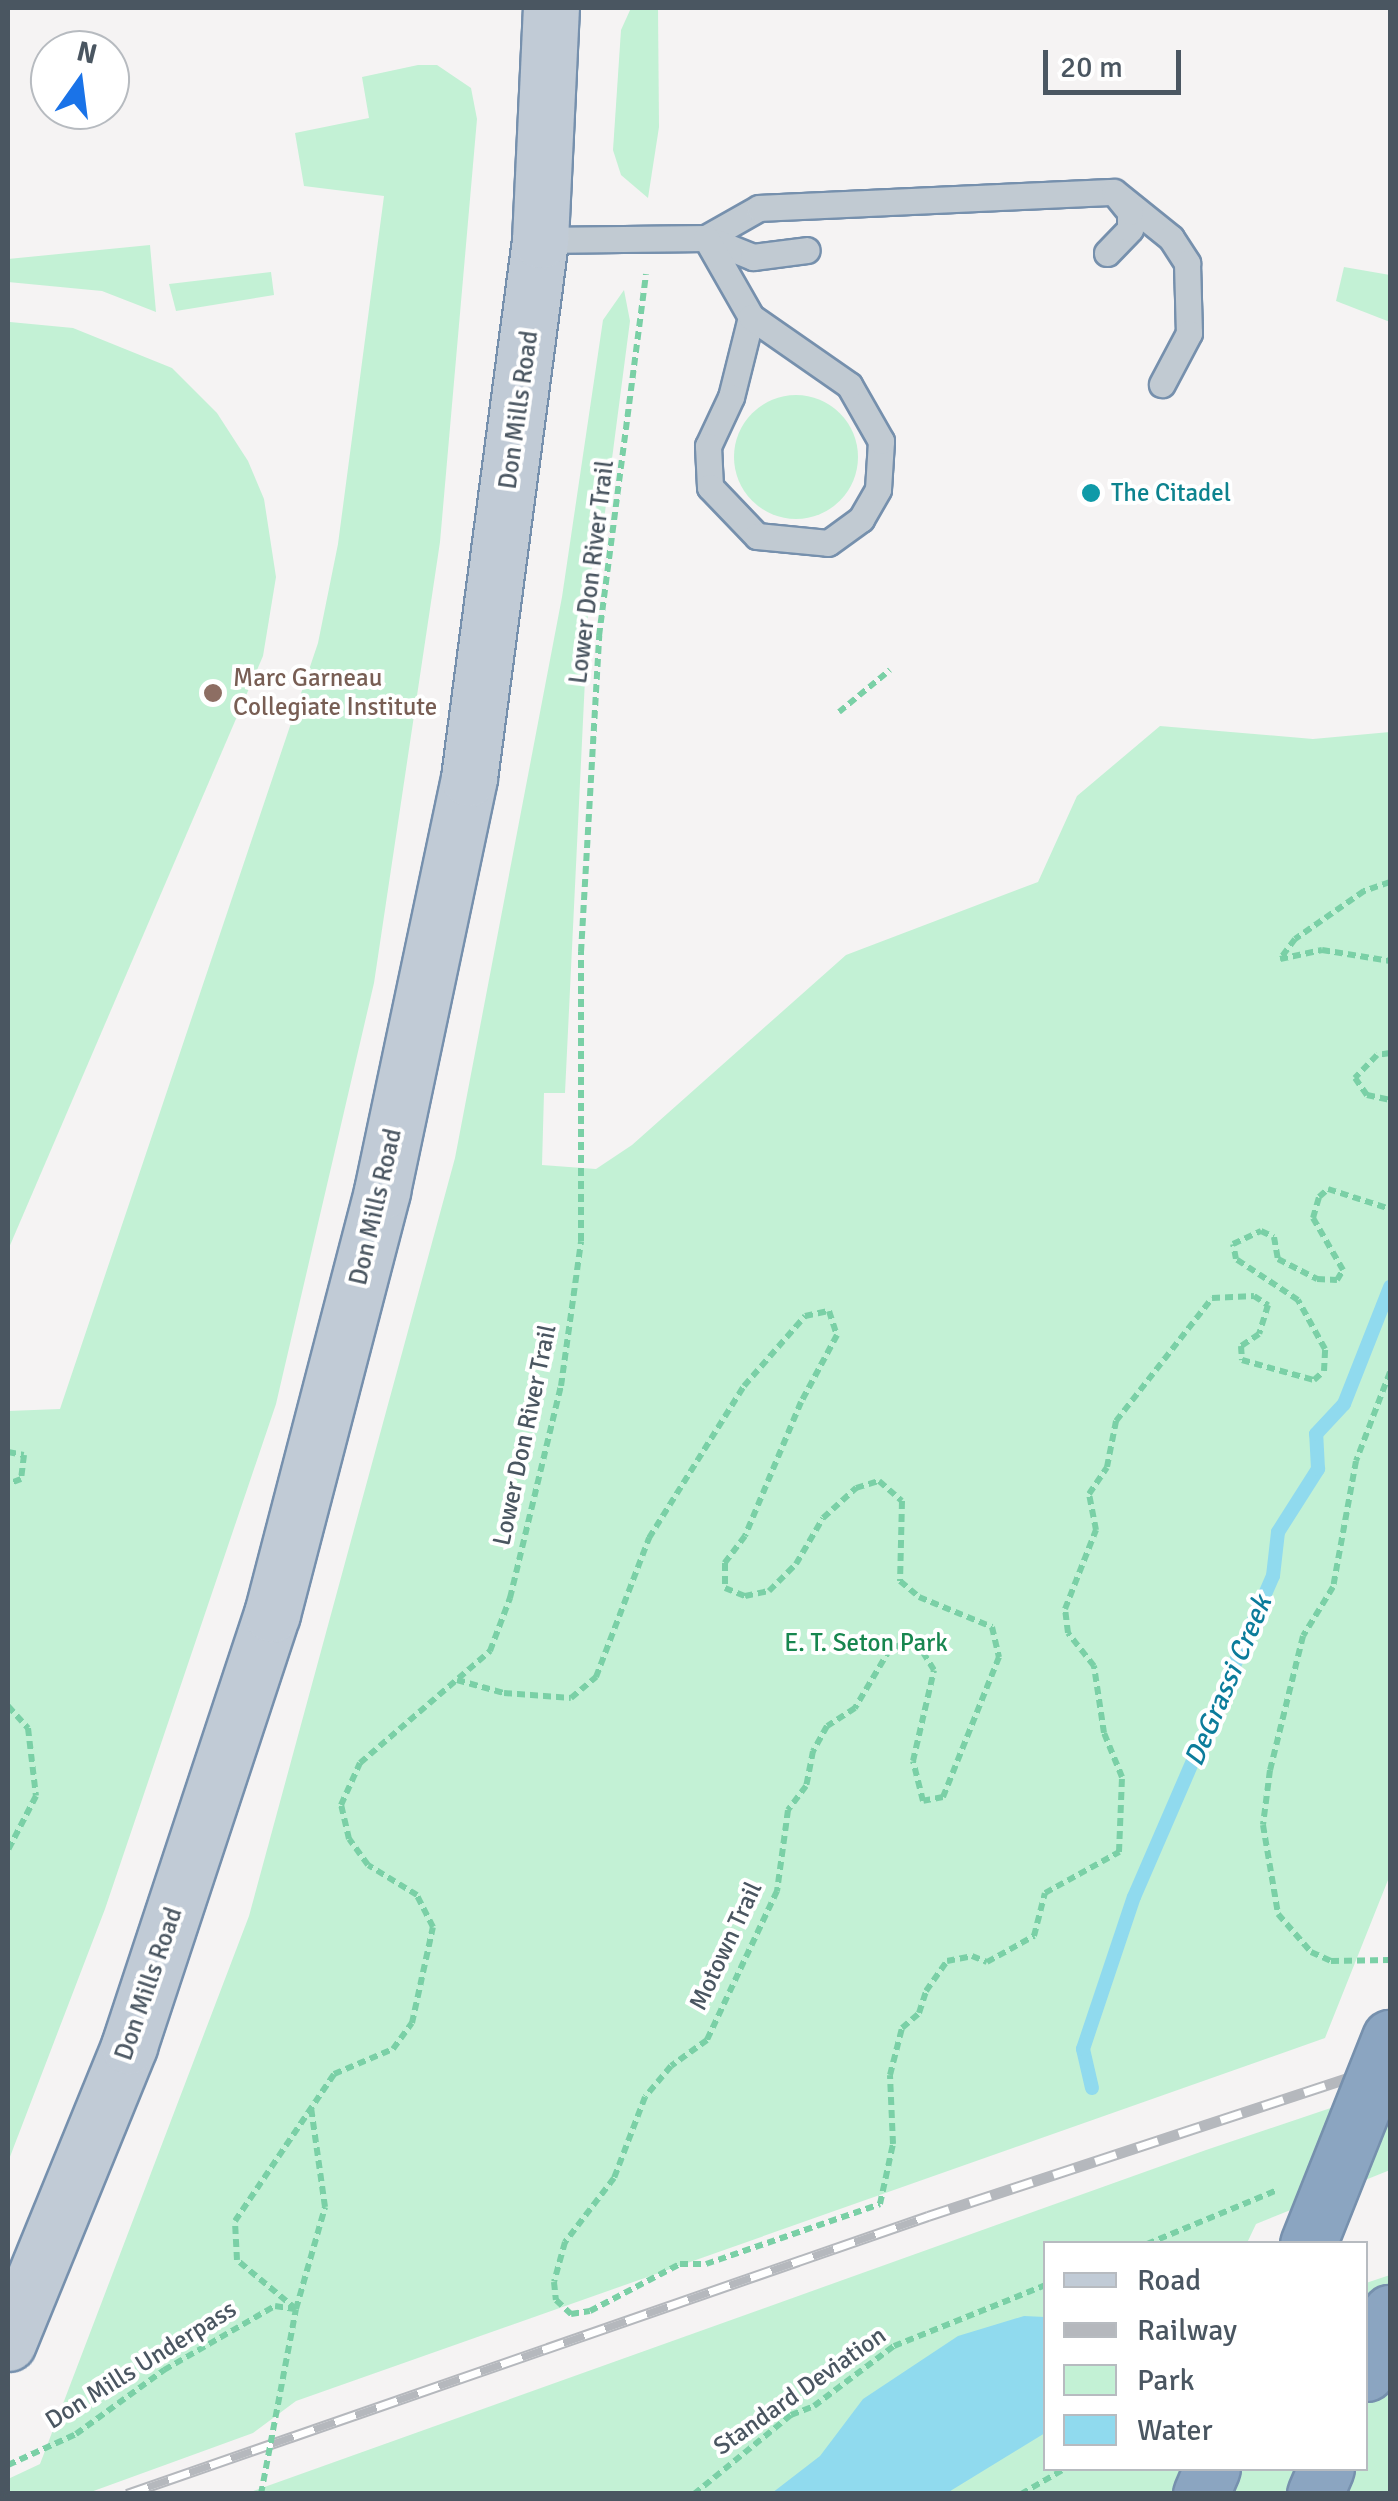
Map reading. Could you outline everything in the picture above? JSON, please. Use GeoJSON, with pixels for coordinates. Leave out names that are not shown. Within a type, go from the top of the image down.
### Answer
{"type":"FeatureCollection","features":[{"type":"Feature","properties":{"kind":"highway"},"geometry":{"type":"LineString","coordinates":[[1309,2241],[1390,2038]]}},
{"type":"Feature","properties":{"kind":"highway"},"geometry":{"type":"LineString","coordinates":[[1368,2368],[1390,2313]]}},
{"type":"Feature","properties":{"kind":"main road","name":"Don Mills Road"},"geometry":{"type":"LineString","coordinates":[[8,2343],[129,2046],[272,1614],[382,1191],[469,778],[540,240],[556,14]]}},
{"type":"Feature","properties":{"kind":"lane"},"geometry":{"type":"LineString","coordinates":[[1107,252],[1130,229],[1130,212],[1114,192]]}},
{"type":"Feature","properties":{"kind":"lane"},"geometry":{"type":"LineString","coordinates":[[706,238],[759,208],[1114,192],[1171,238],[1187,263],[1189,333],[1162,384]]}},
{"type":"Feature","properties":{"kind":"lane"},"geometry":{"type":"LineString","coordinates":[[540,240],[706,238],[753,257],[807,250]]}},
{"type":"Feature","properties":{"kind":"lane"},"geometry":{"type":"LineString","coordinates":[[706,238],[751,317],[849,384],[881,442],[878,489],[860,519],[828,542],[758,536],[710,487],[708,446],[732,397],[751,317]]}},
{"type":"Feature","properties":{"kind":"path","name":"Lower Don River Trail"},"geometry":{"type":"LineString","coordinates":[[296,2309],[236,2260],[235,2221],[334,2074],[394,2048],[412,2023],[434,1927],[417,1895],[368,1865],[349,1839],[341,1805],[360,1764],[490,1651],[510,1598],[566,1350],[580,1241],[581,952],[599,636],[649,240]]}},
{"type":"Feature","properties":{"kind":"path"},"geometry":{"type":"LineString","coordinates":[[839,712],[890,670]]}},
{"type":"Feature","properties":{"kind":"path"},"geometry":{"type":"LineString","coordinates":[[1390,882],[1364,891],[1294,939],[1280,959],[1322,950],[1390,961]]}},
{"type":"Feature","properties":{"kind":"path"},"geometry":{"type":"LineString","coordinates":[[1390,1053],[1377,1055],[1356,1078],[1367,1095],[1390,1100]]}},
{"type":"Feature","properties":{"kind":"path","name":"Motown Trail"},"geometry":{"type":"LineString","coordinates":[[456,1680],[504,1693],[571,1698],[596,1676],[649,1538],[744,1386],[805,1316],[829,1311],[837,1335],[800,1402],[746,1536],[725,1563],[725,1588],[745,1596],[769,1591],[796,1564],[823,1518],[856,1488],[879,1481],[902,1500],[900,1581],[920,1597],[992,1627],[999,1657],[943,1797],[923,1802],[913,1761],[934,1670],[915,1639],[890,1649],[854,1708],[827,1726],[806,1786],[788,1810],[777,1891],[707,2040],[671,2066],[646,2097],[614,2178],[565,2242],[554,2282],[556,2300],[572,2314],[590,2311],[680,2264],[706,2264],[880,2204],[893,2144],[890,2075],[902,2028],[919,2012],[926,1990],[947,1961],[972,1956],[987,1962],[1034,1936],[1045,1893],[1120,1852],[1122,1777],[1104,1733],[1094,1666],[1068,1633],[1064,1609],[1096,1530],[1088,1494],[1108,1467],[1116,1421],[1212,1298],[1254,1296],[1268,1305],[1259,1334],[1241,1346],[1242,1360],[1314,1380],[1324,1371],[1325,1349],[1298,1300],[1236,1259],[1233,1244],[1261,1230],[1274,1237],[1278,1259],[1316,1279],[1337,1280],[1343,1270],[1313,1218],[1319,1197],[1328,1189],[1390,1209]]}},
{"type":"Feature","properties":{"kind":"path"},"geometry":{"type":"LineString","coordinates":[[1390,1372],[1356,1461],[1333,1587],[1303,1636],[1270,1770],[1264,1825],[1278,1914],[1311,1952],[1331,1962],[1390,1960]]}},
{"type":"Feature","properties":{"kind":"path"},"geometry":{"type":"LineString","coordinates":[[8,1452],[24,1455],[21,1479],[8,1484]]}},
{"type":"Feature","properties":{"kind":"path"},"geometry":{"type":"LineString","coordinates":[[8,1706],[28,1728],[36,1796],[8,1850]]}},
{"type":"Feature","properties":{"kind":"path"},"geometry":{"type":"LineString","coordinates":[[261,2494],[296,2309],[326,2206],[311,2108]]}},
{"type":"Feature","properties":{"kind":"path"},"geometry":{"type":"LineString","coordinates":[[1154,2241],[1240,2206]]}},
{"type":"Feature","properties":{"kind":"path","name":"Standard Deviation"},"geometry":{"type":"LineString","coordinates":[[694,2494],[791,2415],[814,2406],[894,2346],[1043,2285]]}},
{"type":"Feature","properties":{"kind":"path","name":"Don Mills Underpass"},"geometry":{"type":"LineString","coordinates":[[8,2464],[76,2434],[164,2370],[275,2306],[296,2309]]}},
{"type":"Feature","properties":{"kind":"path"},"geometry":{"type":"LineString","coordinates":[[1020,2494],[1061,2471]]}},
{"type":"Feature","properties":{"kind":"green space"},"geometry":{"type":"Polygon","coordinates":[[[631,8],[658,8],[659,127],[648,198],[621,175],[613,150],[621,30],[631,8]]]}},
{"type":"Feature","properties":{"kind":"green space"},"geometry":{"type":"Polygon","coordinates":[[[418,65],[437,65],[471,88],[477,119],[440,542],[374,983],[276,1404],[105,1909],[8,2162],[8,1411],[60,1409],[318,643],[338,544],[384,196],[304,186],[295,133],[369,118],[362,77],[418,65]]]}},
{"type":"Feature","properties":{"kind":"green space"},"geometry":{"type":"Polygon","coordinates":[[[150,245],[156,312],[102,291],[8,282],[8,259],[150,245]]]}},
{"type":"Feature","properties":{"kind":"green space"},"geometry":{"type":"Polygon","coordinates":[[[1344,267],[1390,275],[1390,322],[1336,301],[1344,267]]]}},
{"type":"Feature","properties":{"kind":"green space"},"geometry":{"type":"Polygon","coordinates":[[[271,272],[274,295],[176,311],[169,284],[271,272]]]}},
{"type":"Feature","properties":{"kind":"green space","name":"E. T. Seton Park"},"geometry":{"type":"Polygon","coordinates":[[[624,290],[630,321],[604,520],[590,576],[565,1093],[544,1093],[542,1165],[596,1169],[632,1145],[846,955],[1038,882],[1077,796],[1160,726],[1313,739],[1390,732],[1390,1875],[1325,2038],[296,2401],[253,2433],[88,2493],[8,2493],[8,2479],[40,2464],[249,1916],[455,1158],[562,597],[603,320],[624,290]]]}},
{"type":"Feature","properties":{"kind":"green space"},"geometry":{"type":"Polygon","coordinates":[[[10,322],[73,328],[172,368],[217,413],[248,461],[264,499],[276,577],[263,656],[8,1250],[10,322]]]}},
{"type":"Feature","properties":{"kind":"green space"},"geometry":{"type":"Polygon","coordinates":[[[796,395],[820,400],[840,413],[853,433],[858,457],[853,481],[840,501],[820,514],[796,519],[772,514],[752,501],[739,481],[734,457],[739,433],[752,413],[772,400],[796,395]]]}},
{"type":"Feature","properties":{"kind":"green space"},"geometry":{"type":"Polygon","coordinates":[[[1390,2088],[1390,2493],[245,2494],[1206,2150],[1390,2088]]]}},
{"type":"Feature","properties":{"kind":"water"},"geometry":{"type":"Polygon","coordinates":[[[1024,2316],[1043,2317],[1043,2434],[947,2493],[772,2493],[820,2456],[863,2399],[958,2336],[1024,2316]]]}},
{"type":"Feature","properties":{"kind":"pier"},"geometry":{"type":"Polygon","coordinates":[[[1390,2170],[1390,2275],[1368,2282],[1368,2241],[1248,2241],[1256,2224],[1390,2170]]]}},
{"type":"Feature","properties":{"kind":"waterway","name":"DeGrassi Creek"},"geometry":{"type":"LineString","coordinates":[[1092,2088],[1083,2049],[1134,1897],[1273,1576],[1278,1532],[1318,1469],[1316,1434],[1344,1404],[1390,1287]]}},
{"type":"Feature","properties":{"kind":"railway"},"geometry":{"type":"LineString","coordinates":[[127,2494],[928,2216],[1390,2064]]}},
{"type":"Feature","properties":{"kind":"place","name":"The Citadel"},"geometry":{"type":"Point","coordinates":[1091,493]}},
{"type":"Feature","properties":{"kind":"place","name":"Marc Garneau Collegiate Institute"},"geometry":{"type":"Point","coordinates":[213,693]}}]}
